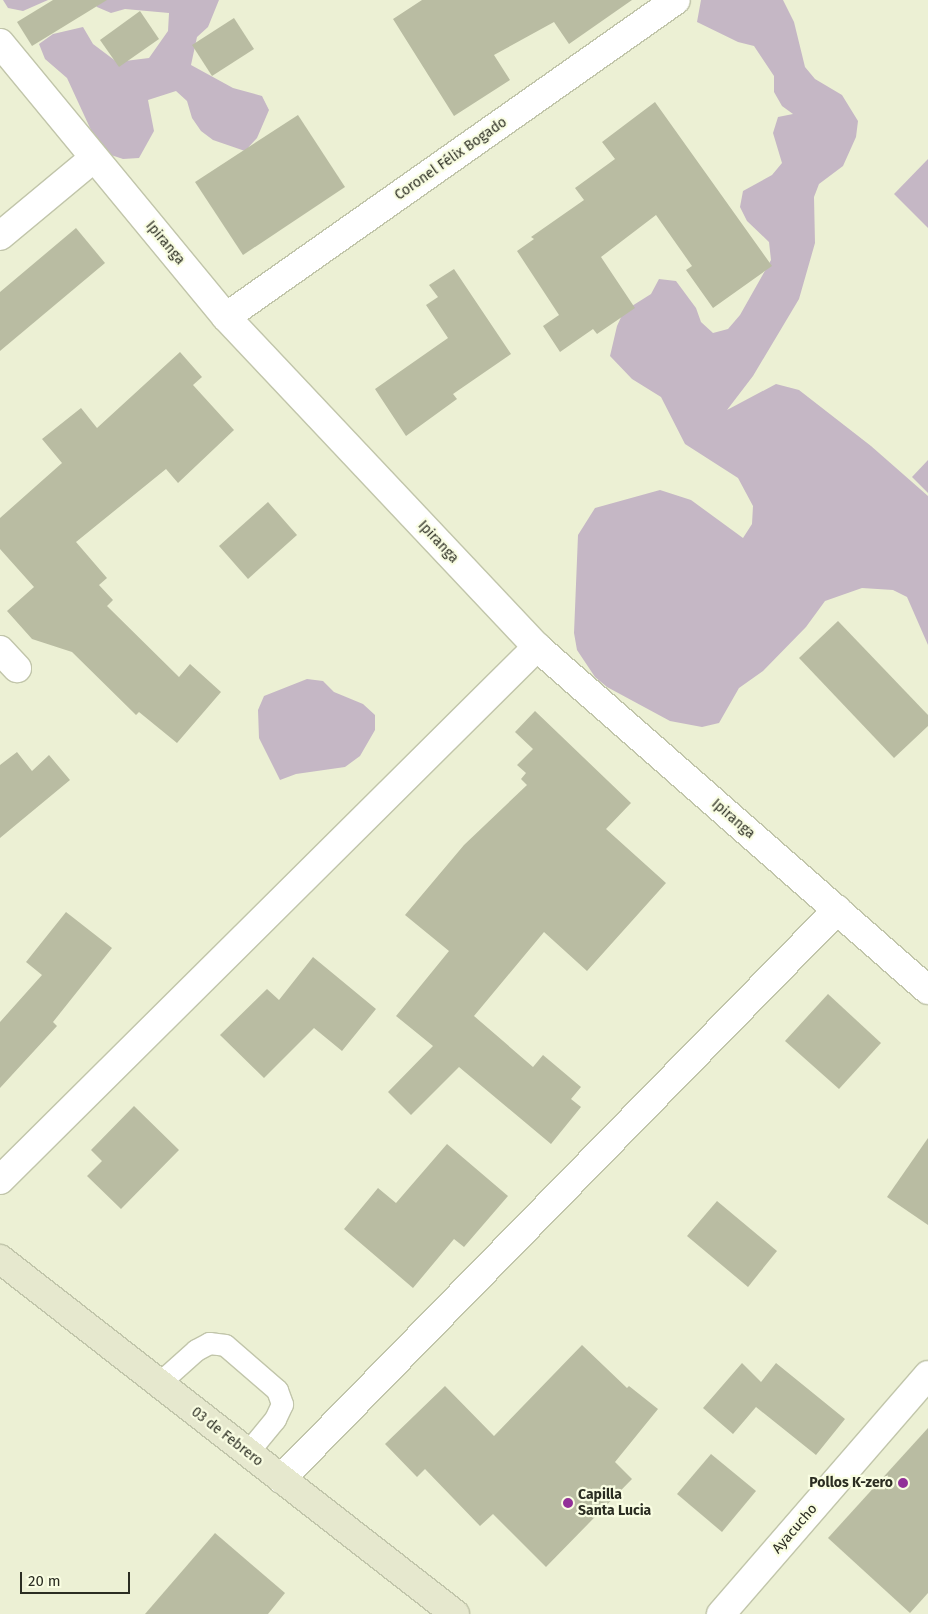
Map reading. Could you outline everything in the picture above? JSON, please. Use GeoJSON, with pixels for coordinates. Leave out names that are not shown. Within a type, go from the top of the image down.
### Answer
{"type":"FeatureCollection","features":[{"type":"Feature","properties":{"kind":"street","name":"Coronel Félix Bogado"},"geometry":{"type":"LineString","coordinates":[[226,317],[676,0]]}},
{"type":"Feature","properties":{"kind":"street","name":"Ipiranga"},"geometry":{"type":"LineString","coordinates":[[0,43],[226,317],[537,647],[928,990]]}},
{"type":"Feature","properties":{"kind":"street"},"geometry":{"type":"LineString","coordinates":[[0,236],[94,158]]}},
{"type":"Feature","properties":{"kind":"street"},"geometry":{"type":"LineString","coordinates":[[0,1180],[537,647]]}},
{"type":"Feature","properties":{"kind":"street"},"geometry":{"type":"LineString","coordinates":[[280,1479],[838,910]]}},
{"type":"Feature","properties":{"kind":"street","name":"03 de Febrero"},"geometry":{"type":"LineString","coordinates":[[0,1259],[455,1614]]}},
{"type":"Feature","properties":{"kind":"street","name":"Ayacucho"},"geometry":{"type":"LineString","coordinates":[[721,1614],[928,1375]]}},
{"type":"Feature","properties":{"kind":"lane"},"geometry":{"type":"LineString","coordinates":[[158,1384],[196,1350],[209,1343],[225,1345],[277,1390],[282,1404],[275,1419],[247,1453]]}},
{"type":"Feature","properties":{"kind":"shaded area"},"geometry":{"type":"Polygon","coordinates":[[[3,0],[48,0],[23,11],[8,8],[3,0]]]}},
{"type":"Feature","properties":{"kind":"shaded area"},"geometry":{"type":"Polygon","coordinates":[[[91,0],[219,0],[208,27],[197,37],[191,65],[233,88],[262,96],[269,110],[257,138],[245,151],[213,140],[201,131],[192,118],[187,101],[176,91],[148,100],[154,131],[139,158],[123,159],[108,154],[96,141],[67,78],[45,59],[39,44],[53,34],[83,27],[93,44],[117,62],[149,58],[168,31],[169,13],[125,9],[111,13],[97,7],[91,0]]]}},
{"type":"Feature","properties":{"kind":"shaded area"},"geometry":{"type":"Polygon","coordinates":[[[701,0],[783,0],[794,22],[805,67],[815,79],[842,95],[858,121],[856,137],[843,166],[819,184],[814,197],[815,243],[799,299],[753,376],[727,410],[776,384],[799,390],[871,446],[928,496],[928,645],[907,597],[893,590],[862,588],[825,601],[806,627],[763,671],[739,688],[719,723],[702,727],[670,721],[607,687],[595,677],[577,650],[574,633],[578,535],[595,508],[660,490],[691,500],[743,538],[752,524],[753,506],[738,478],[685,444],[661,397],[632,379],[610,356],[617,326],[624,311],[651,294],[659,279],[676,281],[696,308],[701,322],[713,333],[728,329],[740,315],[771,260],[769,242],[747,221],[740,207],[743,191],[772,175],[782,163],[773,133],[778,117],[793,114],[782,106],[774,92],[774,76],[754,46],[738,42],[697,22],[701,0]]]}},
{"type":"Feature","properties":{"kind":"shaded area"},"geometry":{"type":"Polygon","coordinates":[[[928,159],[928,228],[894,194],[928,159]]]}},
{"type":"Feature","properties":{"kind":"shaded area"},"geometry":{"type":"Polygon","coordinates":[[[928,460],[928,493],[912,477],[928,460]]]}},
{"type":"Feature","properties":{"kind":"shaded area"},"geometry":{"type":"Polygon","coordinates":[[[307,679],[323,681],[334,692],[363,704],[375,715],[375,730],[360,756],[345,767],[296,774],[280,780],[259,738],[258,710],[264,696],[307,679]]]}},
{"type":"Feature","properties":{"kind":"building"},"geometry":{"type":"Polygon","coordinates":[[[53,0],[107,0],[32,46],[17,22],[53,0]]]}},
{"type":"Feature","properties":{"kind":"building"},"geometry":{"type":"Polygon","coordinates":[[[422,0],[632,0],[569,44],[554,22],[494,55],[510,80],[454,116],[393,19],[422,0]]]}},
{"type":"Feature","properties":{"kind":"building"},"geometry":{"type":"Polygon","coordinates":[[[140,11],[159,39],[119,67],[100,40],[140,11]]]}},
{"type":"Feature","properties":{"kind":"building"},"geometry":{"type":"Polygon","coordinates":[[[234,18],[254,49],[212,76],[192,45],[234,18]]]}},
{"type":"Feature","properties":{"kind":"building"},"geometry":{"type":"Polygon","coordinates":[[[655,102],[772,266],[713,308],[686,270],[692,266],[656,215],[601,257],[635,308],[597,334],[593,329],[560,352],[543,326],[559,315],[517,251],[534,239],[531,237],[584,200],[575,188],[615,159],[602,142],[655,102]]]}},
{"type":"Feature","properties":{"kind":"building"},"geometry":{"type":"Polygon","coordinates":[[[298,115],[345,187],[243,255],[195,182],[298,115]]]}},
{"type":"Feature","properties":{"kind":"building"},"geometry":{"type":"Polygon","coordinates":[[[76,228],[105,263],[0,351],[0,292],[76,228]]]}},
{"type":"Feature","properties":{"kind":"building"},"geometry":{"type":"Polygon","coordinates":[[[454,269],[511,354],[453,394],[457,399],[406,436],[375,389],[448,338],[426,305],[438,297],[429,285],[454,269]]]}},
{"type":"Feature","properties":{"kind":"building"},"geometry":{"type":"Polygon","coordinates":[[[180,352],[202,377],[193,385],[234,430],[178,483],[166,469],[76,542],[107,578],[99,585],[113,600],[107,606],[179,677],[190,664],[221,692],[177,743],[139,712],[136,715],[72,652],[32,639],[7,611],[34,587],[0,549],[0,518],[62,463],[42,439],[81,408],[97,428],[180,352]]]}},
{"type":"Feature","properties":{"kind":"building"},"geometry":{"type":"Polygon","coordinates":[[[268,502],[297,535],[248,579],[219,546],[268,502]]]}},
{"type":"Feature","properties":{"kind":"building"},"geometry":{"type":"Polygon","coordinates":[[[838,621],[928,715],[928,726],[894,758],[799,658],[838,621]]]}},
{"type":"Feature","properties":{"kind":"building"},"geometry":{"type":"Polygon","coordinates":[[[535,711],[631,803],[606,829],[666,883],[587,971],[544,932],[474,1016],[533,1067],[543,1055],[581,1087],[571,1099],[581,1107],[551,1144],[459,1067],[411,1115],[388,1092],[433,1046],[396,1016],[449,951],[405,915],[464,845],[527,785],[521,779],[526,773],[517,765],[533,749],[515,732],[535,711]]]}},
{"type":"Feature","properties":{"kind":"building"},"geometry":{"type":"Polygon","coordinates":[[[17,752],[32,771],[49,755],[70,780],[0,838],[0,765],[17,752]]]}},
{"type":"Feature","properties":{"kind":"building"},"geometry":{"type":"Polygon","coordinates":[[[66,912],[112,948],[53,1022],[57,1026],[0,1088],[0,1022],[42,975],[26,962],[66,912]]]}},
{"type":"Feature","properties":{"kind":"building"},"geometry":{"type":"Polygon","coordinates":[[[313,957],[376,1009],[342,1051],[314,1028],[264,1078],[220,1035],[267,989],[279,1000],[313,957]]]}},
{"type":"Feature","properties":{"kind":"building"},"geometry":{"type":"Polygon","coordinates":[[[828,994],[881,1043],[839,1089],[785,1041],[828,994]]]}},
{"type":"Feature","properties":{"kind":"building"},"geometry":{"type":"Polygon","coordinates":[[[134,1106],[179,1150],[121,1209],[87,1176],[102,1161],[91,1150],[134,1106]]]}},
{"type":"Feature","properties":{"kind":"building"},"geometry":{"type":"Polygon","coordinates":[[[928,1138],[928,1225],[887,1197],[928,1138]]]}},
{"type":"Feature","properties":{"kind":"building"},"geometry":{"type":"Polygon","coordinates":[[[447,1144],[508,1196],[464,1247],[454,1239],[413,1288],[344,1229],[378,1188],[396,1203],[447,1144]]]}},
{"type":"Feature","properties":{"kind":"building"},"geometry":{"type":"Polygon","coordinates":[[[717,1201],[777,1251],[748,1287],[687,1236],[717,1201]]]}},
{"type":"Feature","properties":{"kind":"building"},"geometry":{"type":"Polygon","coordinates":[[[582,1345],[627,1388],[629,1386],[658,1409],[615,1462],[632,1479],[546,1567],[493,1514],[480,1526],[425,1469],[417,1477],[385,1444],[445,1386],[494,1436],[582,1345]]]}},
{"type":"Feature","properties":{"kind":"building"},"geometry":{"type":"Polygon","coordinates":[[[742,1363],[761,1382],[776,1363],[845,1419],[816,1455],[756,1407],[733,1434],[703,1408],[742,1363]]]}},
{"type":"Feature","properties":{"kind":"building","name":"Pollos K-zero"},"geometry":{"type":"Polygon","coordinates":[[[928,1428],[928,1593],[910,1613],[828,1538],[928,1428]]]}},
{"type":"Feature","properties":{"kind":"building"},"geometry":{"type":"Polygon","coordinates":[[[711,1454],[756,1491],[722,1532],[677,1494],[711,1454]]]}},
{"type":"Feature","properties":{"kind":"building"},"geometry":{"type":"Polygon","coordinates":[[[215,1533],[285,1593],[268,1614],[145,1614],[215,1533]]]}},
{"type":"Feature","properties":{"kind":"place","name":"Pollos K-zero"},"geometry":{"type":"Point","coordinates":[903,1483]}},
{"type":"Feature","properties":{"kind":"place","name":"Capilla Santa Lucia"},"geometry":{"type":"Point","coordinates":[568,1503]}}]}
